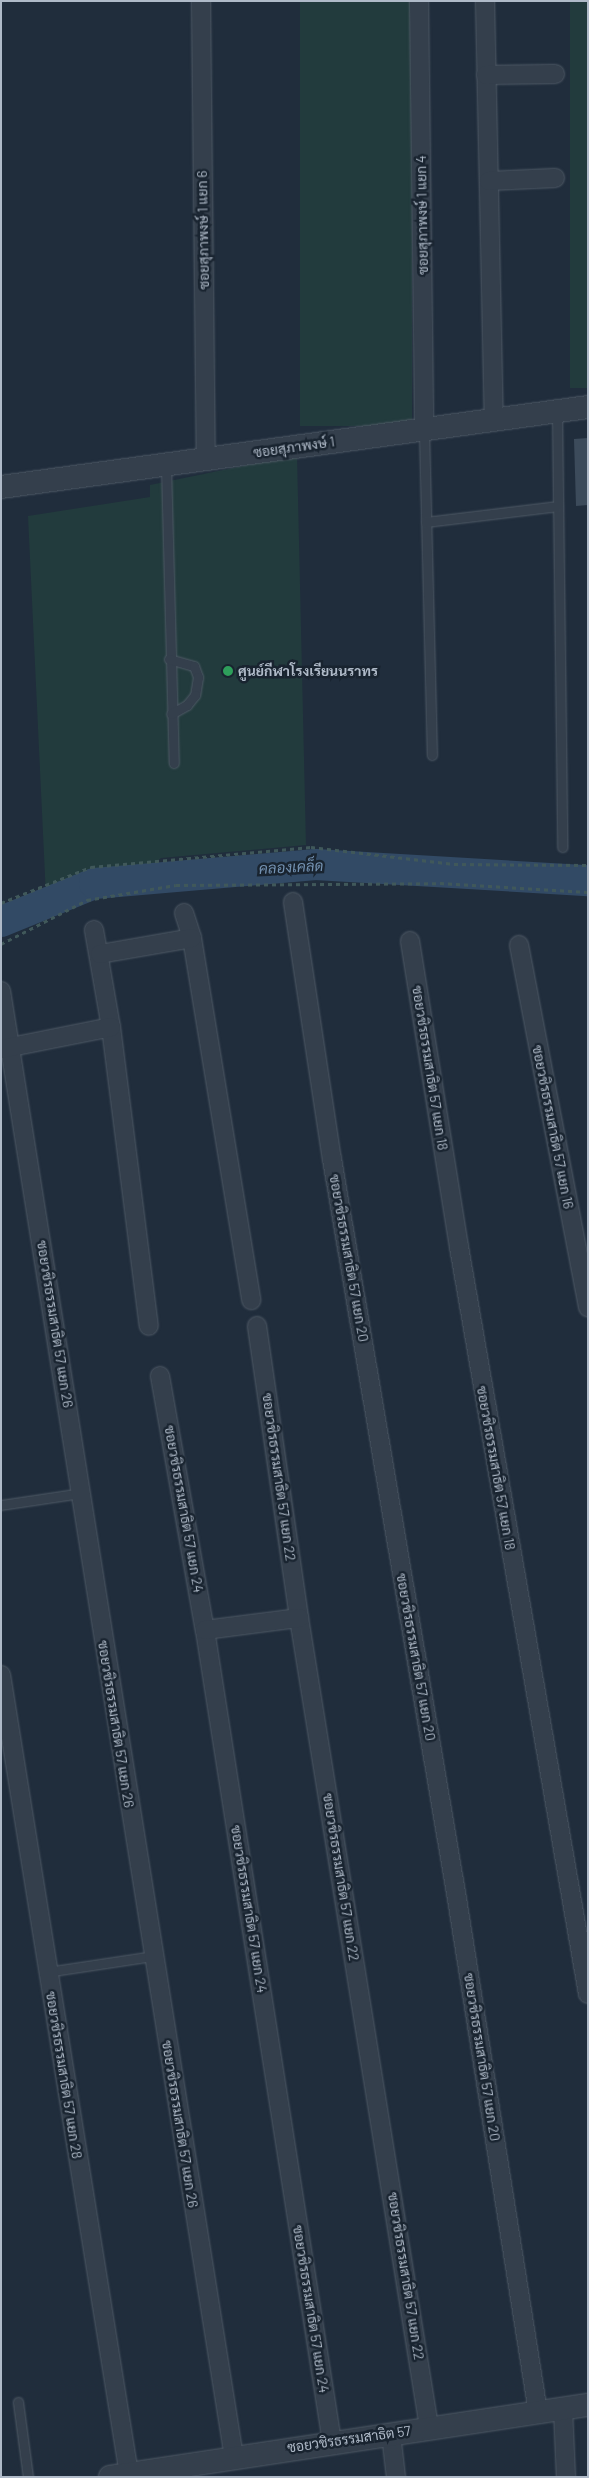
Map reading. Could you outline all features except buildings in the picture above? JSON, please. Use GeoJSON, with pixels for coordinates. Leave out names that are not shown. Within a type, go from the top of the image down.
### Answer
{"type":"FeatureCollection","features":[{"type":"Feature","properties":{"kind":"street","name":"ซอยสุภาพงษ์ 1 แยก 6"},"geometry":{"type":"LineString","coordinates":[[201,1],[206,459]]}},
{"type":"Feature","properties":{"kind":"street","name":"ซอยสุภาพงษ์ 1 แยก 4"},"geometry":{"type":"LineString","coordinates":[[419,1],[424,429]]}},
{"type":"Feature","properties":{"kind":"street"},"geometry":{"type":"LineString","coordinates":[[485,1],[494,420]]}},
{"type":"Feature","properties":{"kind":"street"},"geometry":{"type":"LineString","coordinates":[[486,75],[555,74]]}},
{"type":"Feature","properties":{"kind":"street"},"geometry":{"type":"LineString","coordinates":[[489,181],[554,178]]}},
{"type":"Feature","properties":{"kind":"street","name":"ซอยสุภาพงษ์ 1"},"geometry":{"type":"LineString","coordinates":[[1,487],[588,407]]}},
{"type":"Feature","properties":{"kind":"street","name":"ซอยวชิรธรรมสาธิต 57 แยก 20"},"geometry":{"type":"LineString","coordinates":[[293,902],[332,1160],[458,1909],[538,2412]]}},
{"type":"Feature","properties":{"kind":"street"},"geometry":{"type":"LineString","coordinates":[[184,913],[192,938],[251,1300]]}},
{"type":"Feature","properties":{"kind":"street"},"geometry":{"type":"LineString","coordinates":[[94,930],[100,954],[111,1027],[149,1326]]}},
{"type":"Feature","properties":{"kind":"street"},"geometry":{"type":"LineString","coordinates":[[100,954],[192,938]]}},
{"type":"Feature","properties":{"kind":"street","name":"ซอยวชิรธรรมสาธิต 57 แยก 18"},"geometry":{"type":"LineString","coordinates":[[410,941],[459,1247],[588,1994]]}},
{"type":"Feature","properties":{"kind":"street","name":"ซอยวชิรธรรมสาธิต 57 แยก 16"},"geometry":{"type":"LineString","coordinates":[[519,945],[588,1308]]}},
{"type":"Feature","properties":{"kind":"street","name":"ซอยวชิรธรรมสาธิต 57 แยก 26"},"geometry":{"type":"LineString","coordinates":[[1,991],[6,1049],[81,1493],[153,1956],[234,2456]]}},
{"type":"Feature","properties":{"kind":"street"},"geometry":{"type":"LineString","coordinates":[[6,1049],[111,1027]]}},
{"type":"Feature","properties":{"kind":"street","name":"ซอยวชิรธรรมสาธิต 57 แยก 22"},"geometry":{"type":"LineString","coordinates":[[257,1326],[299,1618],[429,2427]]}},
{"type":"Feature","properties":{"kind":"street","name":"ซอยวชิรธรรมสาธิต 57 แยก 24"},"geometry":{"type":"LineString","coordinates":[[160,1376],[205,1630],[332,2442]]}},
{"type":"Feature","properties":{"kind":"street"},"geometry":{"type":"LineString","coordinates":[[205,1630],[299,1618]]}},
{"type":"Feature","properties":{"kind":"street","name":"ซอยวชิรธรรมสาธิต 57 แยก 28"},"geometry":{"type":"LineString","coordinates":[[1,1675],[47,1972],[131,2475]]}},
{"type":"Feature","properties":{"kind":"street","name":"ซอยวชิรธรรมสาธิต 57"},"geometry":{"type":"LineString","coordinates":[[131,2475],[234,2456],[588,2405]]}},
{"type":"Feature","properties":{"kind":"street"},"geometry":{"type":"LineString","coordinates":[[563,2409],[566,2477]]}},
{"type":"Feature","properties":{"kind":"street"},"geometry":{"type":"LineString","coordinates":[[391,2434],[396,2477]]}},
{"type":"Feature","properties":{"kind":"lane"},"geometry":{"type":"LineString","coordinates":[[557,412],[562,847]]}},
{"type":"Feature","properties":{"kind":"lane"},"geometry":{"type":"LineString","coordinates":[[424,429],[432,755]]}},
{"type":"Feature","properties":{"kind":"lane"},"geometry":{"type":"LineString","coordinates":[[166,466],[169,659],[174,763]]}},
{"type":"Feature","properties":{"kind":"lane"},"geometry":{"type":"LineString","coordinates":[[426,522],[558,506]]}},
{"type":"Feature","properties":{"kind":"lane"},"geometry":{"type":"LineString","coordinates":[[169,659],[194,666],[198,677],[195,695],[187,705],[171,714]]}},
{"type":"Feature","properties":{"kind":"lane"},"geometry":{"type":"LineString","coordinates":[[1,1505],[81,1493]]}},
{"type":"Feature","properties":{"kind":"lane"},"geometry":{"type":"LineString","coordinates":[[47,1972],[153,1956]]}},
{"type":"Feature","properties":{"kind":"lane"},"geometry":{"type":"LineString","coordinates":[[18,2402],[28,2477]]}},
{"type":"Feature","properties":{"kind":"path"},"geometry":{"type":"LineString","coordinates":[[1,903],[91,867],[311,847],[454,864],[588,865]]}},
{"type":"Feature","properties":{"kind":"green space"},"geometry":{"type":"Polygon","coordinates":[[[300,1],[412,1],[412,426],[300,426],[300,1]]]}},
{"type":"Feature","properties":{"kind":"green space"},"geometry":{"type":"Polygon","coordinates":[[[570,1],[588,1],[588,388],[570,388],[570,1]]]}},
{"type":"Feature","properties":{"kind":"green space"},"geometry":{"type":"Polygon","coordinates":[[[297,455],[306,845],[161,858],[142,873],[91,878],[46,897],[28,516],[150,497],[150,485],[297,455]]]}},
{"type":"Feature","properties":{"kind":"waterway","name":"คลองเคล็ด"},"geometry":{"type":"LineString","coordinates":[[1,921],[94,883],[315,864],[588,880]]}},
{"type":"Feature","properties":{"kind":"place","name":"ศูนย์กีฬาโรงเรียนนราทร"},"geometry":{"type":"Point","coordinates":[228,671]}}]}
